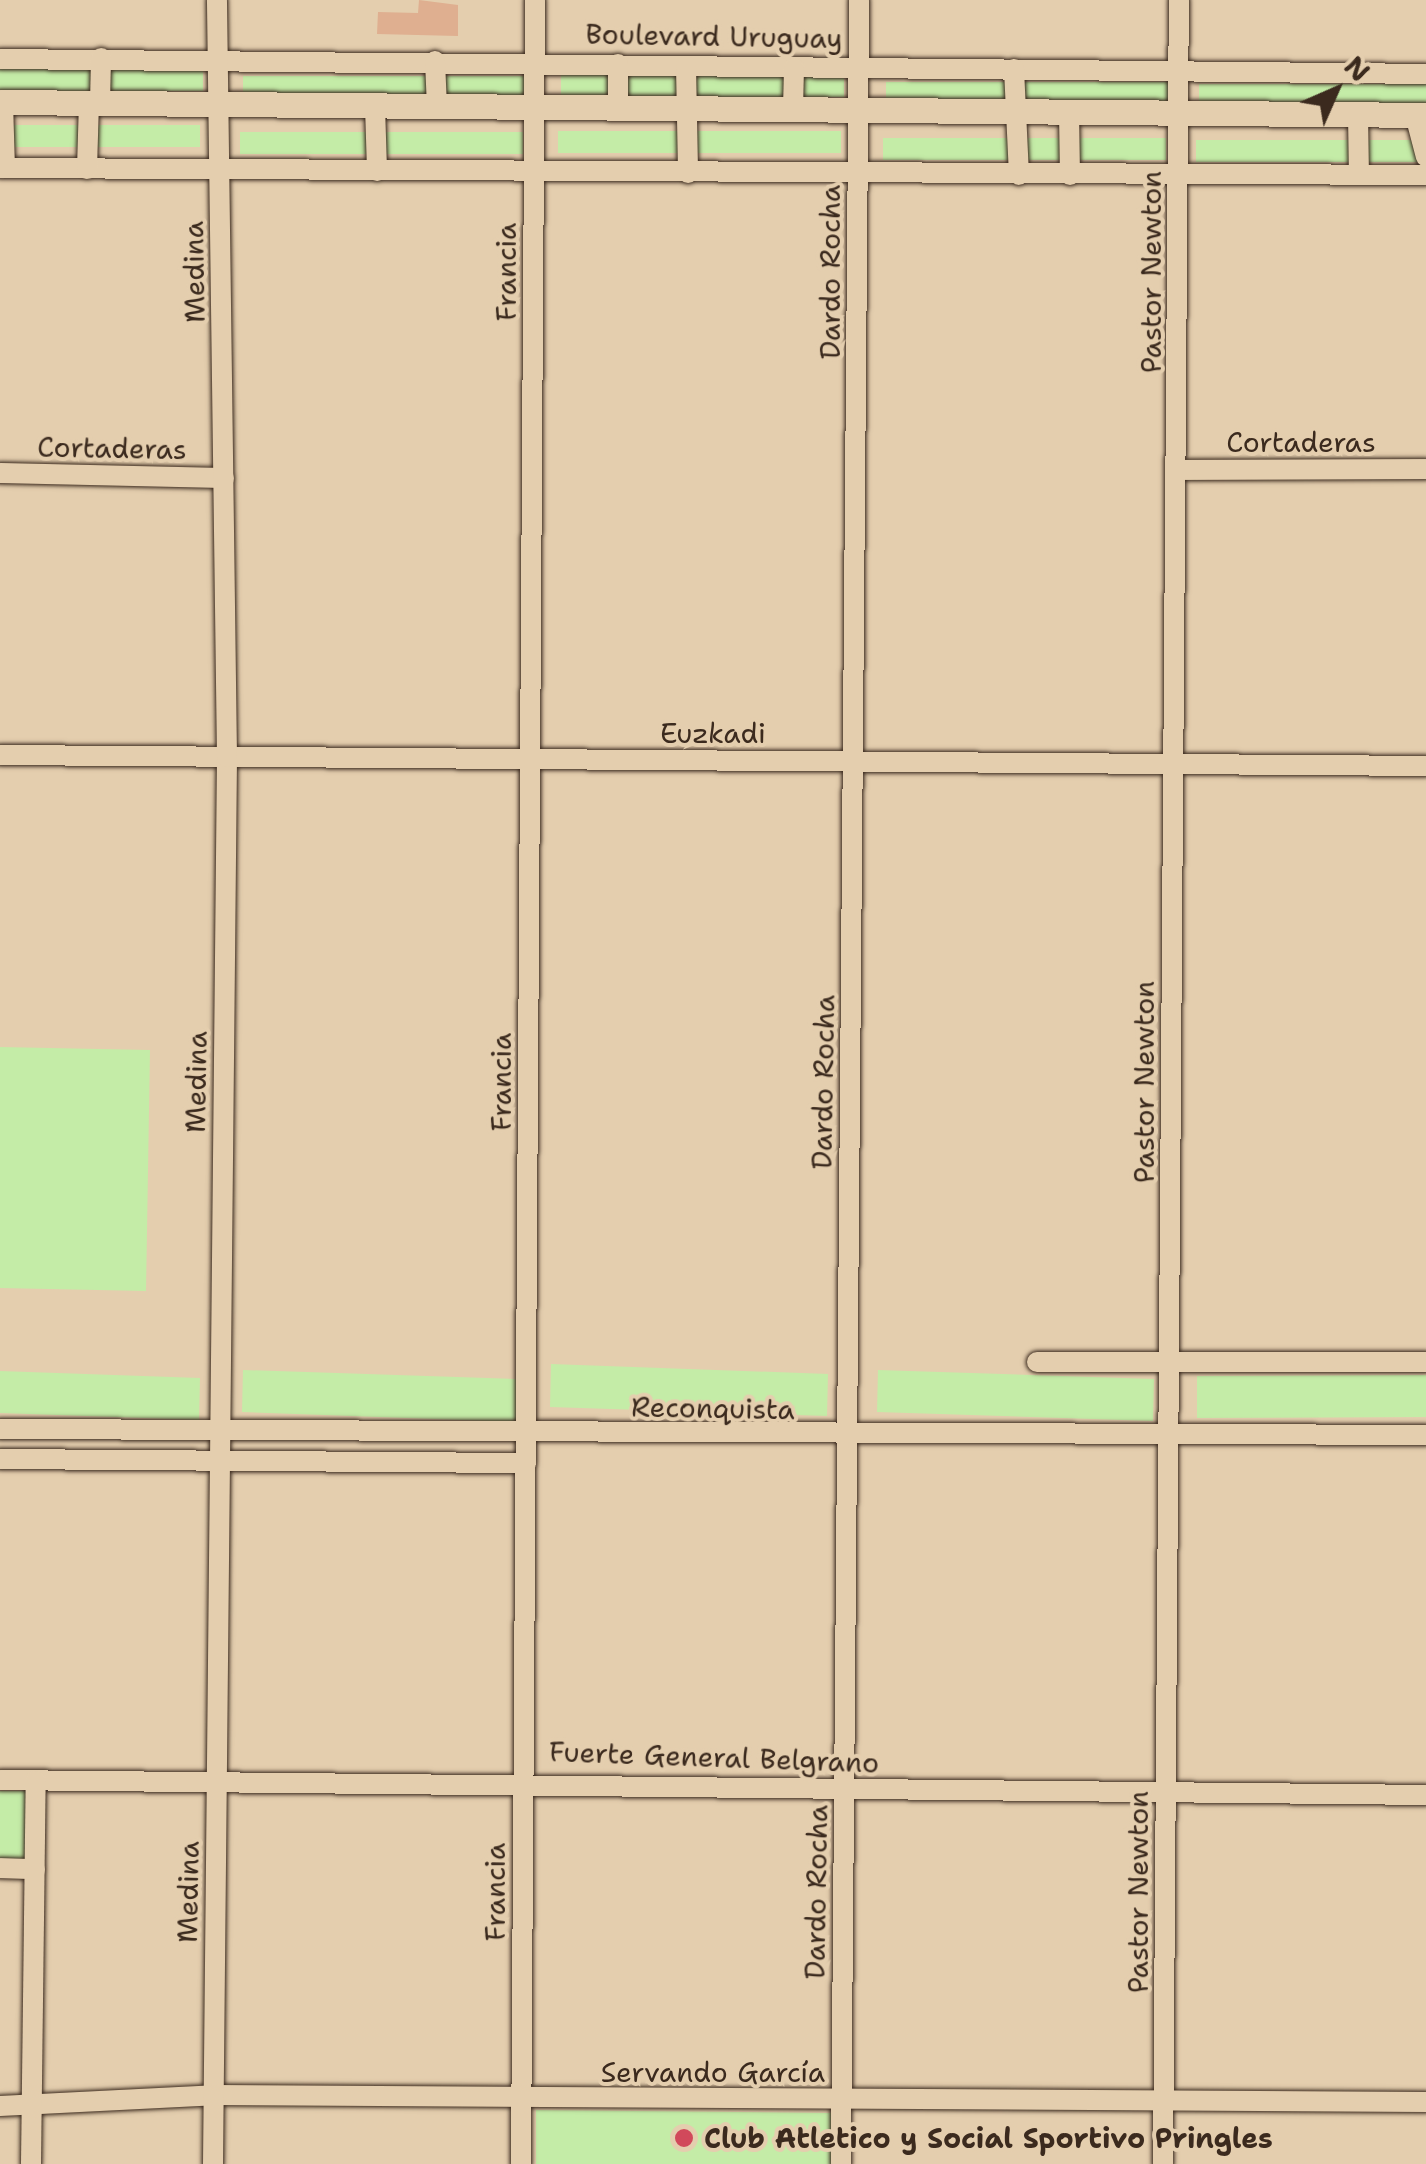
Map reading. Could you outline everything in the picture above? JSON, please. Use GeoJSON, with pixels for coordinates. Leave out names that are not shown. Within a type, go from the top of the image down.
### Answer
{"type":"FeatureCollection","features":[{"type":"Feature","properties":{"kind":"main road"},"geometry":{"type":"LineString","coordinates":[[2,102],[1421,115]]}},
{"type":"Feature","properties":{"kind":"street","name":"Medina"},"geometry":{"type":"LineString","coordinates":[[213,2164],[227,757],[218,0]]}},
{"type":"Feature","properties":{"kind":"street","name":"Francia"},"geometry":{"type":"LineString","coordinates":[[521,2164],[535,0]]}},
{"type":"Feature","properties":{"kind":"street","name":"Dardo Rocha"},"geometry":{"type":"LineString","coordinates":[[841,2164],[859,0]]}},
{"type":"Feature","properties":{"kind":"street","name":"Pastor Newton"},"geometry":{"type":"LineString","coordinates":[[1164,2164],[1179,0]]}},
{"type":"Feature","properties":{"kind":"street","name":"Boulevard Uruguay"},"geometry":{"type":"LineString","coordinates":[[0,59],[218,56],[859,69],[1180,68],[1426,74]]}},
{"type":"Feature","properties":{"kind":"street"},"geometry":{"type":"LineString","coordinates":[[87,169],[101,58]]}},
{"type":"Feature","properties":{"kind":"street"},"geometry":{"type":"LineString","coordinates":[[435,61],[437,106]]}},
{"type":"Feature","properties":{"kind":"street"},"geometry":{"type":"LineString","coordinates":[[618,64],[618,108]]}},
{"type":"Feature","properties":{"kind":"street"},"geometry":{"type":"LineString","coordinates":[[686,66],[688,173]]}},
{"type":"Feature","properties":{"kind":"street"},"geometry":{"type":"LineString","coordinates":[[793,109],[794,68]]}},
{"type":"Feature","properties":{"kind":"street"},"geometry":{"type":"LineString","coordinates":[[1014,69],[1019,175]]}},
{"type":"Feature","properties":{"kind":"street"},"geometry":{"type":"LineString","coordinates":[[2,102],[2,168],[1426,175]]}},
{"type":"Feature","properties":{"kind":"street"},"geometry":{"type":"LineString","coordinates":[[375,106],[378,171]]}},
{"type":"Feature","properties":{"kind":"street"},"geometry":{"type":"LineString","coordinates":[[1069,112],[1070,176]]}},
{"type":"Feature","properties":{"kind":"street"},"geometry":{"type":"LineString","coordinates":[[1358,114],[1359,175]]}},
{"type":"Feature","properties":{"kind":"street"},"geometry":{"type":"LineString","coordinates":[[1421,115],[1426,157]]}},
{"type":"Feature","properties":{"kind":"street","name":"Cortaderas"},"geometry":{"type":"LineString","coordinates":[[1177,470],[1426,469]]}},
{"type":"Feature","properties":{"kind":"street","name":"Cortaderas"},"geometry":{"type":"LineString","coordinates":[[0,473],[224,478]]}},
{"type":"Feature","properties":{"kind":"street","name":"Euzkadi"},"geometry":{"type":"LineString","coordinates":[[0,755],[1426,766]]}},
{"type":"Feature","properties":{"kind":"street"},"geometry":{"type":"LineString","coordinates":[[1037,1362],[1426,1362]]}},
{"type":"Feature","properties":{"kind":"street","name":"Reconquista"},"geometry":{"type":"LineString","coordinates":[[0,1429],[220,1436],[526,1432],[847,1437],[1426,1435]]}},
{"type":"Feature","properties":{"kind":"street"},"geometry":{"type":"LineString","coordinates":[[0,1459],[526,1463]]}},
{"type":"Feature","properties":{"kind":"street","name":"Fuerte General Belgrano"},"geometry":{"type":"LineString","coordinates":[[0,1780],[216,1786],[524,1779],[844,1790],[1426,1795]]}},
{"type":"Feature","properties":{"kind":"street"},"geometry":{"type":"LineString","coordinates":[[31,2164],[36,1781]]}},
{"type":"Feature","properties":{"kind":"street"},"geometry":{"type":"LineString","coordinates":[[0,1868],[35,1869]]}},
{"type":"Feature","properties":{"kind":"street","name":"Servando García"},"geometry":{"type":"LineString","coordinates":[[0,2106],[214,2095],[1164,2104],[1426,2102]]}},
{"type":"Feature","properties":{"kind":"green space"},"geometry":{"type":"Polygon","coordinates":[[[0,69],[203,69],[203,91],[0,91],[0,69]]]}},
{"type":"Feature","properties":{"kind":"green space"},"geometry":{"type":"Polygon","coordinates":[[[561,75],[844,75],[844,97],[561,97],[561,75]]]}},
{"type":"Feature","properties":{"kind":"green space"},"geometry":{"type":"Polygon","coordinates":[[[243,76],[526,76],[526,98],[243,98],[243,76]]]}},
{"type":"Feature","properties":{"kind":"green space"},"geometry":{"type":"Polygon","coordinates":[[[886,82],[1169,82],[1169,104],[886,104],[886,82]]]}},
{"type":"Feature","properties":{"kind":"green space"},"geometry":{"type":"Polygon","coordinates":[[[1199,84],[1426,84],[1426,106],[1199,106],[1199,84]]]}},
{"type":"Feature","properties":{"kind":"green space"},"geometry":{"type":"Polygon","coordinates":[[[0,125],[200,125],[200,147],[0,147],[0,125]]]}},
{"type":"Feature","properties":{"kind":"green space"},"geometry":{"type":"Polygon","coordinates":[[[558,131],[841,131],[841,153],[558,153],[558,131]]]}},
{"type":"Feature","properties":{"kind":"green space"},"geometry":{"type":"Polygon","coordinates":[[[240,132],[523,132],[523,154],[240,154],[240,132]]]}},
{"type":"Feature","properties":{"kind":"green space"},"geometry":{"type":"Polygon","coordinates":[[[883,138],[1166,138],[1166,160],[883,160],[883,138]]]}},
{"type":"Feature","properties":{"kind":"green space"},"geometry":{"type":"Polygon","coordinates":[[[1196,140],[1426,140],[1426,162],[1196,162],[1196,140]]]}},
{"type":"Feature","properties":{"kind":"green space"},"geometry":{"type":"Polygon","coordinates":[[[0,1047],[150,1050],[146,1291],[0,1288],[0,1047]]]}},
{"type":"Feature","properties":{"kind":"green space"},"geometry":{"type":"Polygon","coordinates":[[[551,1364],[828,1374],[827,1416],[550,1407],[551,1364]]]}},
{"type":"Feature","properties":{"kind":"green space"},"geometry":{"type":"Polygon","coordinates":[[[243,1370],[519,1379],[518,1422],[242,1412],[243,1370]]]}},
{"type":"Feature","properties":{"kind":"green space"},"geometry":{"type":"Polygon","coordinates":[[[878,1370],[1154,1379],[1153,1421],[877,1412],[878,1370]]]}},
{"type":"Feature","properties":{"kind":"green space"},"geometry":{"type":"Polygon","coordinates":[[[0,1371],[200,1378],[199,1420],[0,1413],[0,1371]]]}},
{"type":"Feature","properties":{"kind":"green space"},"geometry":{"type":"Polygon","coordinates":[[[1426,1375],[1426,1417],[1197,1418],[1197,1376],[1426,1375]]]}},
{"type":"Feature","properties":{"kind":"green space"},"geometry":{"type":"Polygon","coordinates":[[[0,1791],[27,1791],[26,1860],[0,1860],[0,1791]]]}},
{"type":"Feature","properties":{"kind":"green space","name":"Club Atletico y Social Sportivo Pringles"},"geometry":{"type":"Polygon","coordinates":[[[536,2110],[832,2113],[832,2164],[536,2164],[536,2110]]]}},
{"type":"Feature","properties":{"kind":"building"},"geometry":{"type":"Polygon","coordinates":[[[419,0],[458,5],[458,36],[377,34],[378,12],[418,13],[419,0]]]}},
{"type":"Feature","properties":{"kind":"place","name":"Club Atletico y Social Sportivo Pringles"},"geometry":{"type":"Point","coordinates":[684,2138]}}]}
